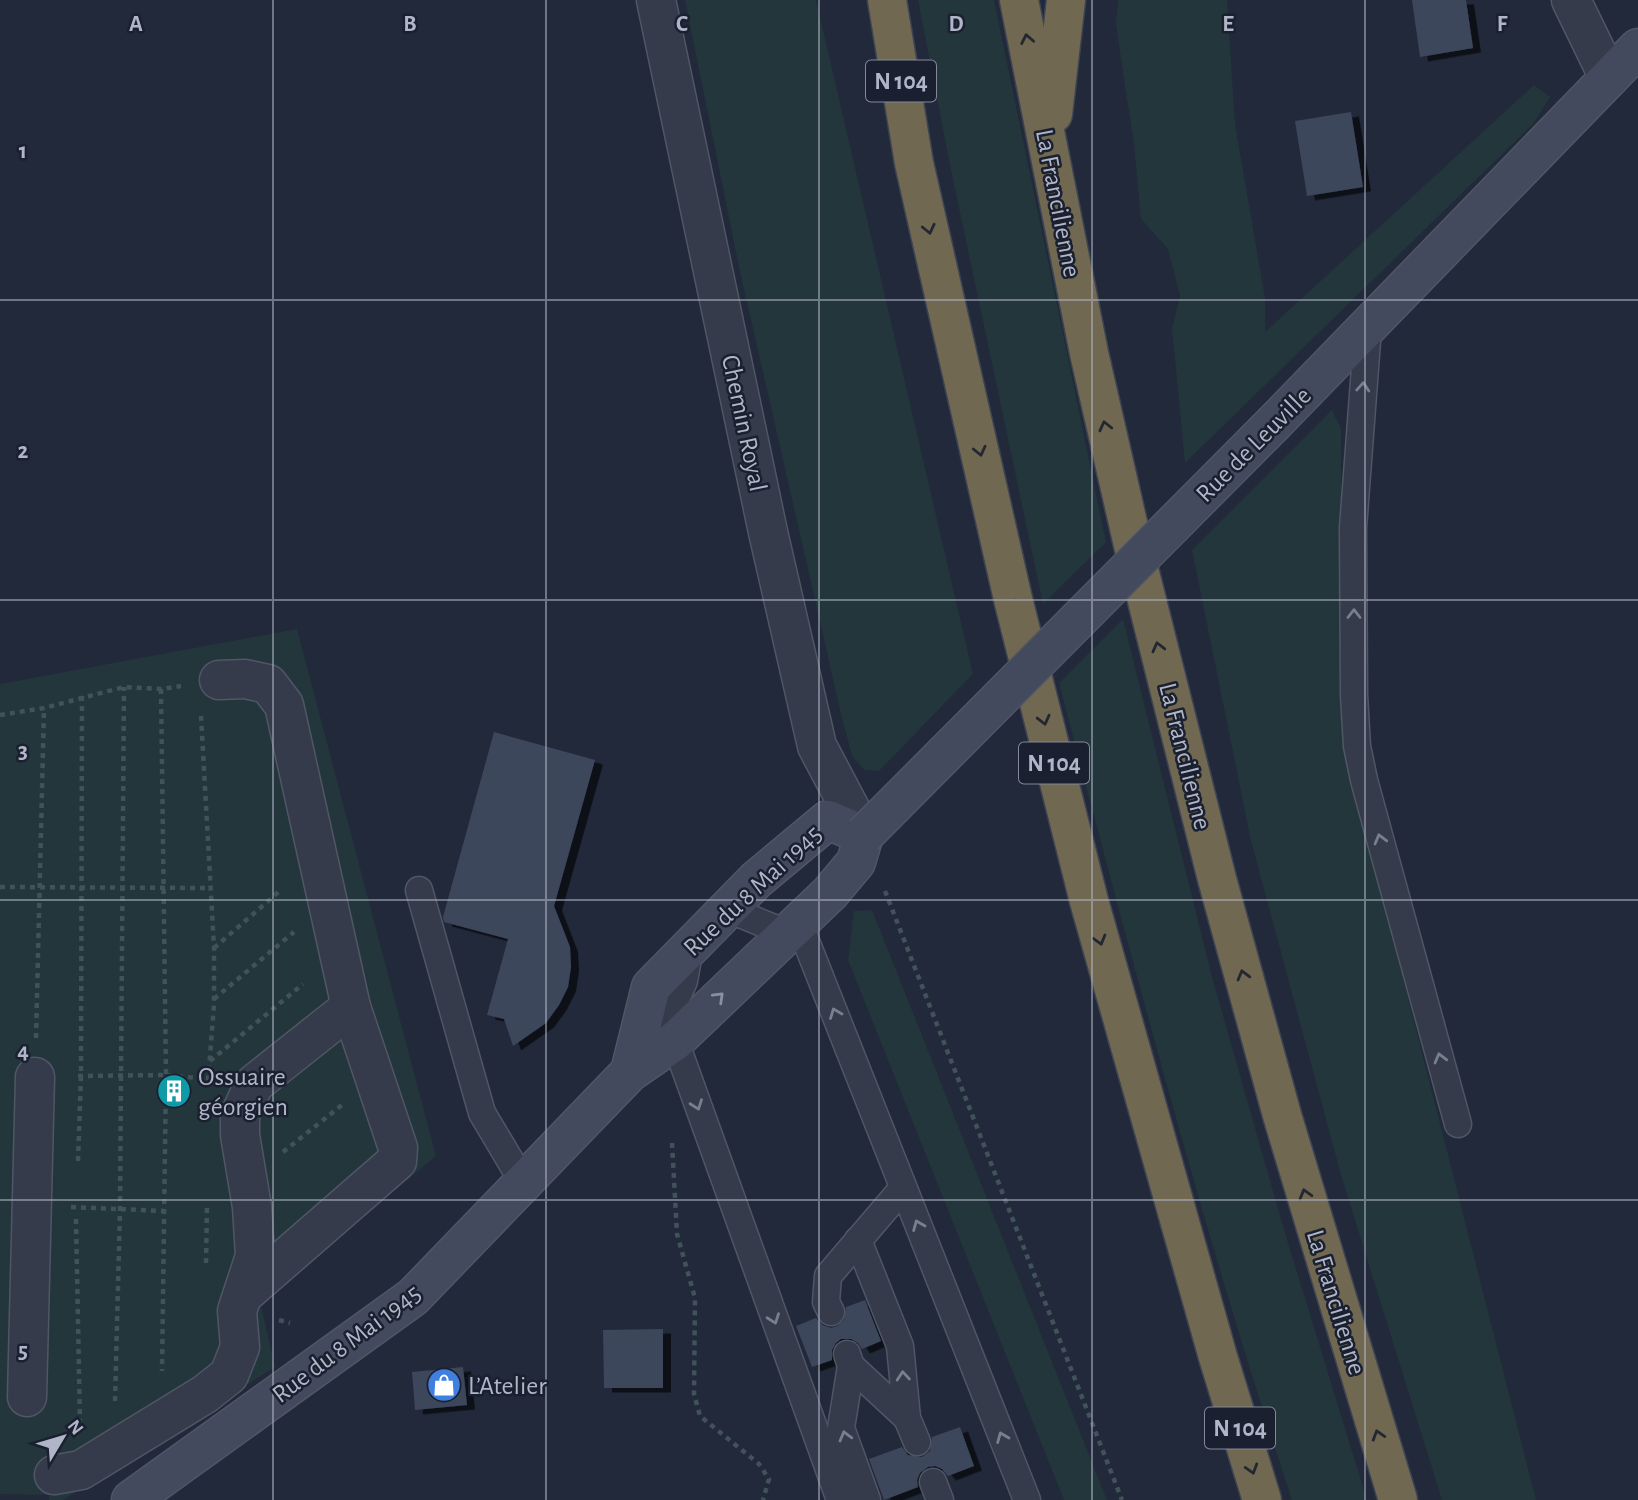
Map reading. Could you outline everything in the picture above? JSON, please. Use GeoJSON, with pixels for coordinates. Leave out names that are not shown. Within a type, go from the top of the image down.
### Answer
{"type":"FeatureCollection","features":[{"type":"Feature","properties":{"kind":"highway"},"geometry":{"type":"LineString","coordinates":[[862,0],[878,65],[914,163]]}},
{"type":"Feature","properties":{"kind":"highway","name":"N 104"},"geometry":{"type":"LineString","coordinates":[[887,0],[914,163],[1013,599],[1089,901],[1218,1357],[1262,1500]]}},
{"type":"Feature","properties":{"kind":"highway","name":"La Francilienne"},"geometry":{"type":"LineString","coordinates":[[1019,0],[1089,353],[1127,519],[1217,879],[1282,1115],[1398,1500]]}},
{"type":"Feature","properties":{"kind":"highway"},"geometry":{"type":"LineString","coordinates":[[1049,155],[1066,0]]}},
{"type":"Feature","properties":{"kind":"street","name":"Chemin Royal"},"geometry":{"type":"LineString","coordinates":[[656,0],[768,532],[817,746],[864,835]]}},
{"type":"Feature","properties":{"kind":"street"},"geometry":{"type":"LineString","coordinates":[[1572,0],[1609,78]]}},
{"type":"Feature","properties":{"kind":"street","name":"Rue de Leuville"},"geometry":{"type":"LineString","coordinates":[[864,835],[1368,328],[1638,48]]}},
{"type":"Feature","properties":{"kind":"street"},"geometry":{"type":"LineString","coordinates":[[209,681],[245,679],[268,684],[284,705],[351,1007],[398,1148],[397,1161],[243,1295]]}},
{"type":"Feature","properties":{"kind":"street","name":"Rue du 8 Mai 1945"},"geometry":{"type":"LineString","coordinates":[[131,1500],[412,1297],[630,1072],[675,1041],[830,893],[856,862],[864,835],[828,820],[774,865],[690,945],[651,987],[630,1072]]}},
{"type":"Feature","properties":{"kind":"street"},"geometry":{"type":"LineString","coordinates":[[54,1475],[81,1470],[205,1394],[229,1376],[240,1347],[237,1311],[255,1256],[240,1135],[240,1115],[254,1084],[351,1007]]}},
{"type":"Feature","properties":{"kind":"street"},"geometry":{"type":"LineString","coordinates":[[27,1398],[34,1077]]}},
{"type":"Feature","properties":{"kind":"lane"},"geometry":{"type":"LineString","coordinates":[[1368,328],[1353,528],[1357,746],[1458,1124]]}},
{"type":"Feature","properties":{"kind":"lane"},"geometry":{"type":"LineString","coordinates":[[419,890],[482,1113],[523,1182]]}},
{"type":"Feature","properties":{"kind":"lane"},"geometry":{"type":"LineString","coordinates":[[728,909],[786,933],[804,936],[1027,1500]]}},
{"type":"Feature","properties":{"kind":"lane"},"geometry":{"type":"LineString","coordinates":[[690,945],[684,981],[668,1017],[840,1500]]}},
{"type":"Feature","properties":{"kind":"lane"},"geometry":{"type":"LineString","coordinates":[[831,1312],[826,1302],[828,1276],[903,1188]]}},
{"type":"Feature","properties":{"kind":"lane"},"geometry":{"type":"LineString","coordinates":[[858,1240],[900,1346],[907,1418],[917,1442]]}},
{"type":"Feature","properties":{"kind":"lane"},"geometry":{"type":"LineString","coordinates":[[867,1500],[841,1428],[849,1360],[907,1418]]}},
{"type":"Feature","properties":{"kind":"path"},"geometry":{"type":"LineString","coordinates":[[0,715],[44,708],[124,687],[161,689],[209,681],[211,888],[215,948],[208,1093]]}},
{"type":"Feature","properties":{"kind":"path"},"geometry":{"type":"LineString","coordinates":[[114,1451],[120,1210],[124,687]]}},
{"type":"Feature","properties":{"kind":"path"},"geometry":{"type":"LineString","coordinates":[[161,689],[166,1075],[162,1421]]}},
{"type":"Feature","properties":{"kind":"path"},"geometry":{"type":"LineString","coordinates":[[44,708],[34,1077],[166,1075],[254,1084]]}},
{"type":"Feature","properties":{"kind":"path"},"geometry":{"type":"LineString","coordinates":[[864,835],[1122,1500]]}},
{"type":"Feature","properties":{"kind":"path"},"geometry":{"type":"LineString","coordinates":[[215,948],[319,856]]}},
{"type":"Feature","properties":{"kind":"path"},"geometry":{"type":"LineString","coordinates":[[0,887],[211,888]]}},
{"type":"Feature","properties":{"kind":"path"},"geometry":{"type":"LineString","coordinates":[[214,999],[329,902]]}},
{"type":"Feature","properties":{"kind":"path"},"geometry":{"type":"LineString","coordinates":[[210,1061],[339,954]]}},
{"type":"Feature","properties":{"kind":"path"},"geometry":{"type":"LineString","coordinates":[[247,1181],[375,1078]]}},
{"type":"Feature","properties":{"kind":"path"},"geometry":{"type":"LineString","coordinates":[[671,1130],[677,1234],[695,1298],[694,1394],[700,1416],[759,1464],[769,1479],[765,1499]]}},
{"type":"Feature","properties":{"kind":"path"},"geometry":{"type":"LineString","coordinates":[[206,1271],[207,1202]]}},
{"type":"Feature","properties":{"kind":"path"},"geometry":{"type":"LineString","coordinates":[[31,1203],[164,1211]]}},
{"type":"Feature","properties":{"kind":"shaded area"},"geometry":{"type":"Polygon","coordinates":[[[685,0],[816,0],[973,674],[879,771],[864,770],[852,756],[841,714],[739,267],[685,0]]]}},
{"type":"Feature","properties":{"kind":"shaded area"},"geometry":{"type":"Polygon","coordinates":[[[918,0],[994,0],[1106,542],[1043,604],[951,170],[918,0]]]}},
{"type":"Feature","properties":{"kind":"shaded area"},"geometry":{"type":"Polygon","coordinates":[[[1118,0],[1227,0],[1235,124],[1265,298],[1265,332],[1534,85],[1550,97],[1533,124],[1185,463],[1172,328],[1180,296],[1168,249],[1141,219],[1134,145],[1116,25],[1118,0]]]}},
{"type":"Feature","properties":{"kind":"shaded area"},"geometry":{"type":"Polygon","coordinates":[[[1332,410],[1341,429],[1341,670],[1353,782],[1536,1500],[1442,1500],[1341,1175],[1251,841],[1192,550],[1332,410]]]}},
{"type":"Feature","properties":{"kind":"shaded area"},"geometry":{"type":"Polygon","coordinates":[[[1123,619],[1212,977],[1285,1233],[1367,1500],[1292,1500],[1228,1297],[1169,1093],[1059,683],[1123,619]]]}},
{"type":"Feature","properties":{"kind":"shaded area"},"geometry":{"type":"Polygon","coordinates":[[[297,629],[436,1156],[260,1301],[275,1367],[63,1500],[49,1500],[49,1495],[0,1494],[0,684],[297,629]]]}},
{"type":"Feature","properties":{"kind":"shaded area"},"geometry":{"type":"Polygon","coordinates":[[[872,910],[1107,1500],[1064,1500],[848,960],[854,911],[872,910]]]}},
{"type":"Feature","properties":{"kind":"building"},"geometry":{"type":"Polygon","coordinates":[[[1412,0],[1466,0],[1473,48],[1420,57],[1412,0]]]}},
{"type":"Feature","properties":{"kind":"building"},"geometry":{"type":"Polygon","coordinates":[[[1351,112],[1363,187],[1307,196],[1295,121],[1351,112]]]}},
{"type":"Feature","properties":{"kind":"building"},"geometry":{"type":"Polygon","coordinates":[[[494,732],[595,760],[554,906],[570,947],[568,987],[546,1023],[513,1046],[504,1019],[487,1015],[508,939],[444,922],[443,917],[494,732]]]}},
{"type":"Feature","properties":{"kind":"building"},"geometry":{"type":"Polygon","coordinates":[[[865,1300],[881,1341],[862,1349],[851,1339],[841,1339],[832,1350],[832,1360],[812,1367],[796,1326],[816,1318],[823,1325],[831,1328],[837,1326],[844,1320],[846,1307],[865,1300]]]}},
{"type":"Feature","properties":{"kind":"building"},"geometry":{"type":"Polygon","coordinates":[[[663,1329],[663,1388],[604,1388],[603,1330],[663,1329]]]}},
{"type":"Feature","properties":{"kind":"building"},"geometry":{"type":"Polygon","coordinates":[[[463,1367],[467,1405],[415,1410],[412,1372],[463,1367]]]}},
{"type":"Feature","properties":{"kind":"building"},"geometry":{"type":"Polygon","coordinates":[[[960,1427],[974,1466],[948,1476],[942,1469],[928,1467],[920,1473],[918,1487],[884,1500],[869,1459],[902,1447],[908,1455],[922,1457],[930,1451],[932,1437],[960,1427]]]}},
{"type":"Feature","properties":{"kind":"place","name":"Ossuaire géorgien"},"geometry":{"type":"Point","coordinates":[174,1091]}},
{"type":"Feature","properties":{"kind":"place","name":"L’Atelier"},"geometry":{"type":"Point","coordinates":[444,1385]}}]}
